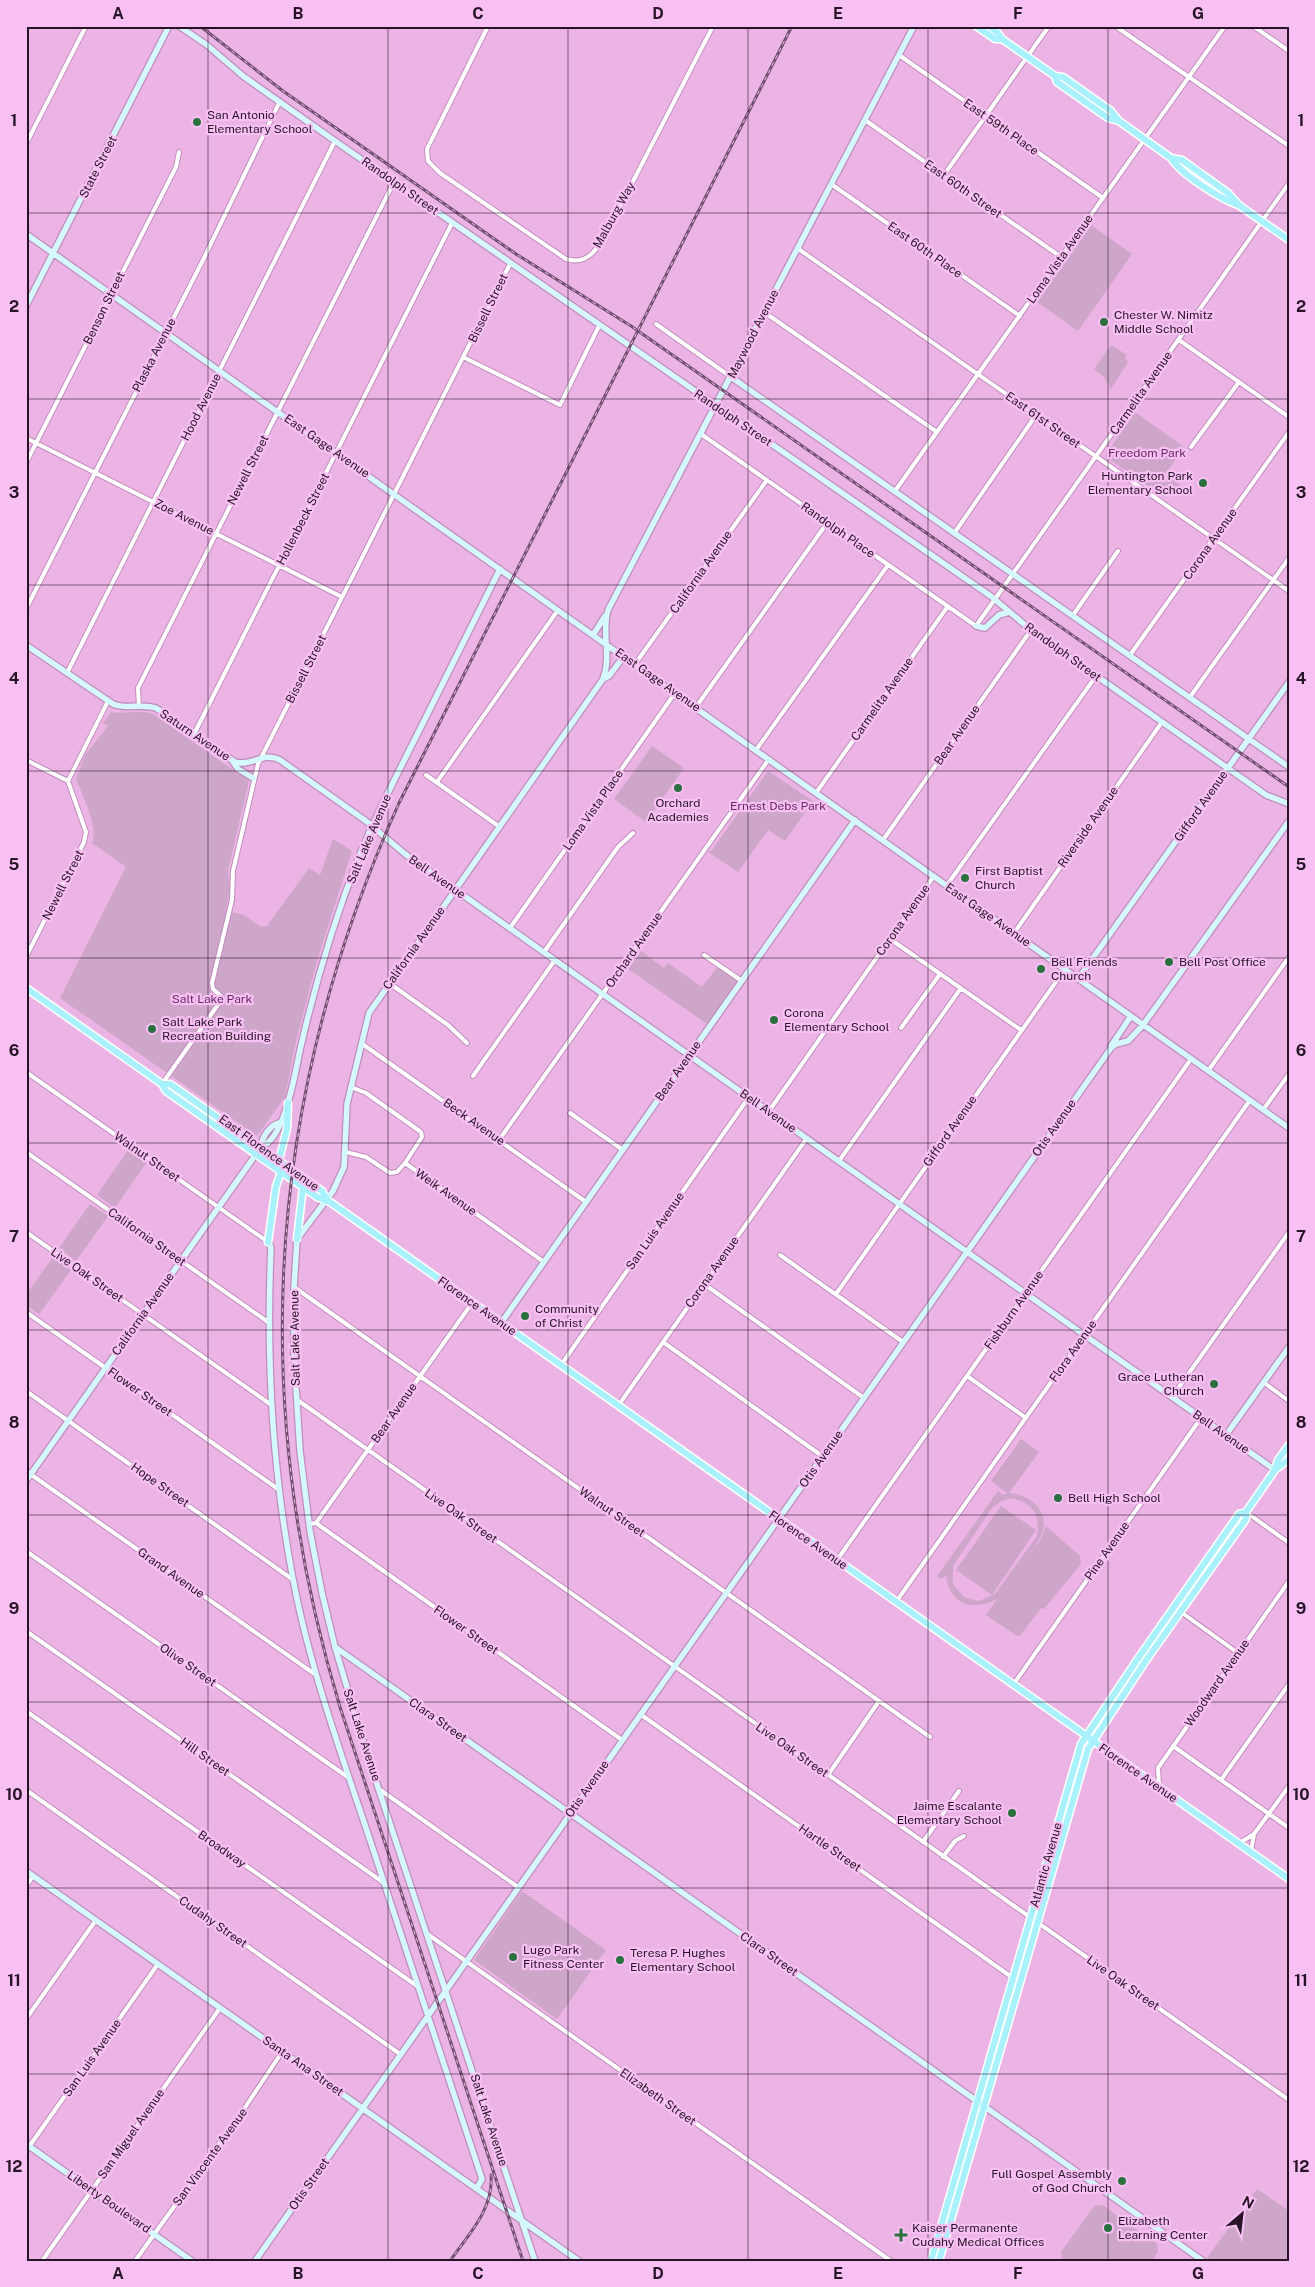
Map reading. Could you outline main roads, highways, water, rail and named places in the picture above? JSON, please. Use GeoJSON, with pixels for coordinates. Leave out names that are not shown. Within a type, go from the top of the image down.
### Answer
{"type":"FeatureCollection","features":[{"type":"Feature","properties":{"kind":"main road"},"geometry":{"type":"LineString","coordinates":[[976,26],[995,39],[1002,39]]}},
{"type":"Feature","properties":{"kind":"main road"},"geometry":{"type":"LineString","coordinates":[[989,26],[1002,39],[1055,76],[1064,77],[1111,111],[1119,121],[1171,158],[1176,166],[1220,197],[1240,206],[1289,240]]}},
{"type":"Feature","properties":{"kind":"main road","name":"East Florence Avenue"},"geometry":{"type":"LineString","coordinates":[[26,988],[162,1084],[166,1090],[255,1155],[317,1198],[327,1200]]}},
{"type":"Feature","properties":{"kind":"main road","name":"East Florence Avenue"},"geometry":{"type":"LineString","coordinates":[[162,1084],[170,1084],[261,1147],[322,1191],[327,1200]]}},
{"type":"Feature","properties":{"kind":"main road"},"geometry":{"type":"LineString","coordinates":[[279,1160],[287,1129],[288,1103]]}},
{"type":"Feature","properties":{"kind":"main road"},"geometry":{"type":"LineString","coordinates":[[268,1242],[276,1186],[281,1172]]}},
{"type":"Feature","properties":{"kind":"main road"},"geometry":{"type":"LineString","coordinates":[[297,1239],[302,1187]]}},
{"type":"Feature","properties":{"kind":"main road","name":"Florence Avenue"},"geometry":{"type":"LineString","coordinates":[[327,1200],[1289,1879]]}},
{"type":"Feature","properties":{"kind":"main road","name":"Atlantic Avenue"},"geometry":{"type":"LineString","coordinates":[[1275,1470],[1278,1460],[1289,1444]]}},
{"type":"Feature","properties":{"kind":"main road","name":"Atlantic Avenue"},"geometry":{"type":"LineString","coordinates":[[939,2261],[1088,1749],[1245,1519],[1246,1512],[1275,1470],[1289,1459]]}},
{"type":"Feature","properties":{"kind":"main road","name":"Atlantic Avenue"},"geometry":{"type":"LineString","coordinates":[[931,2261],[1081,1744],[1239,1514],[1246,1512]]}},
{"type":"Feature","properties":{"kind":"railway"},"geometry":{"type":"LineString","coordinates":[[200,26],[283,91],[516,254],[631,326],[1289,787]]}},
{"type":"Feature","properties":{"kind":"railway"},"geometry":{"type":"LineString","coordinates":[[523,2261],[340,1707],[310,1592],[291,1477],[283,1363],[285,1249],[298,1137],[321,1025],[355,913],[399,803],[792,26]]}},
{"type":"Feature","properties":{"kind":"railway"},"geometry":{"type":"LineString","coordinates":[[450,2261],[472,2231],[484,2210],[491,2187],[491,2175]]}},
{"type":"Feature","properties":{"kind":"place","name":"San Antonio Elementary School"},"geometry":{"type":"Point","coordinates":[197,122]}},
{"type":"Feature","properties":{"kind":"place","name":"Chester W. Nimitz Middle School"},"geometry":{"type":"Point","coordinates":[1104,322]}},
{"type":"Feature","properties":{"kind":"place","name":"Huntington Park Elementary School"},"geometry":{"type":"Point","coordinates":[1203,483]}},
{"type":"Feature","properties":{"kind":"place","name":"Orchard Academies"},"geometry":{"type":"Point","coordinates":[678,788]}},
{"type":"Feature","properties":{"kind":"place","name":"First Baptist Church"},"geometry":{"type":"Point","coordinates":[965,878]}},
{"type":"Feature","properties":{"kind":"place","name":"Bell Post Office"},"geometry":{"type":"Point","coordinates":[1169,962]}},
{"type":"Feature","properties":{"kind":"place","name":"Bell Friends Church"},"geometry":{"type":"Point","coordinates":[1041,969]}},
{"type":"Feature","properties":{"kind":"place","name":"Corona Elementary School"},"geometry":{"type":"Point","coordinates":[774,1020]}},
{"type":"Feature","properties":{"kind":"place","name":"Salt Lake Park Recreation Building"},"geometry":{"type":"Point","coordinates":[152,1029]}},
{"type":"Feature","properties":{"kind":"place","name":"Community of Christ"},"geometry":{"type":"Point","coordinates":[525,1316]}},
{"type":"Feature","properties":{"kind":"place","name":"Grace Lutheran Church"},"geometry":{"type":"Point","coordinates":[1214,1384]}},
{"type":"Feature","properties":{"kind":"place","name":"Bell High School"},"geometry":{"type":"Point","coordinates":[1058,1498]}},
{"type":"Feature","properties":{"kind":"place","name":"Jaime Escalante Elementary School"},"geometry":{"type":"Point","coordinates":[1012,1813]}},
{"type":"Feature","properties":{"kind":"place","name":"Lugo Park Fitness Center"},"geometry":{"type":"Point","coordinates":[513,1957]}},
{"type":"Feature","properties":{"kind":"place","name":"Teresa P. Hughes Elementary School"},"geometry":{"type":"Point","coordinates":[620,1960]}},
{"type":"Feature","properties":{"kind":"place","name":"Full Gospel Assembly of God Church"},"geometry":{"type":"Point","coordinates":[1122,2181]}},
{"type":"Feature","properties":{"kind":"place","name":"Elizabeth Learning Center"},"geometry":{"type":"Point","coordinates":[1108,2228]}},
{"type":"Feature","properties":{"kind":"place","name":"Kaiser Permanente Cudahy Medical Offices"},"geometry":{"type":"Point","coordinates":[901,2235]}},
{"type":"Feature","properties":{"kind":"park label","name":"Freedom Park"},"geometry":{"type":"Point","coordinates":[1147,453]}},
{"type":"Feature","properties":{"kind":"park label","name":"Ernest Debs Park"},"geometry":{"type":"Point","coordinates":[778,806]}},
{"type":"Feature","properties":{"kind":"park label","name":"Salt Lake Park"},"geometry":{"type":"Point","coordinates":[212,999]}}]}
